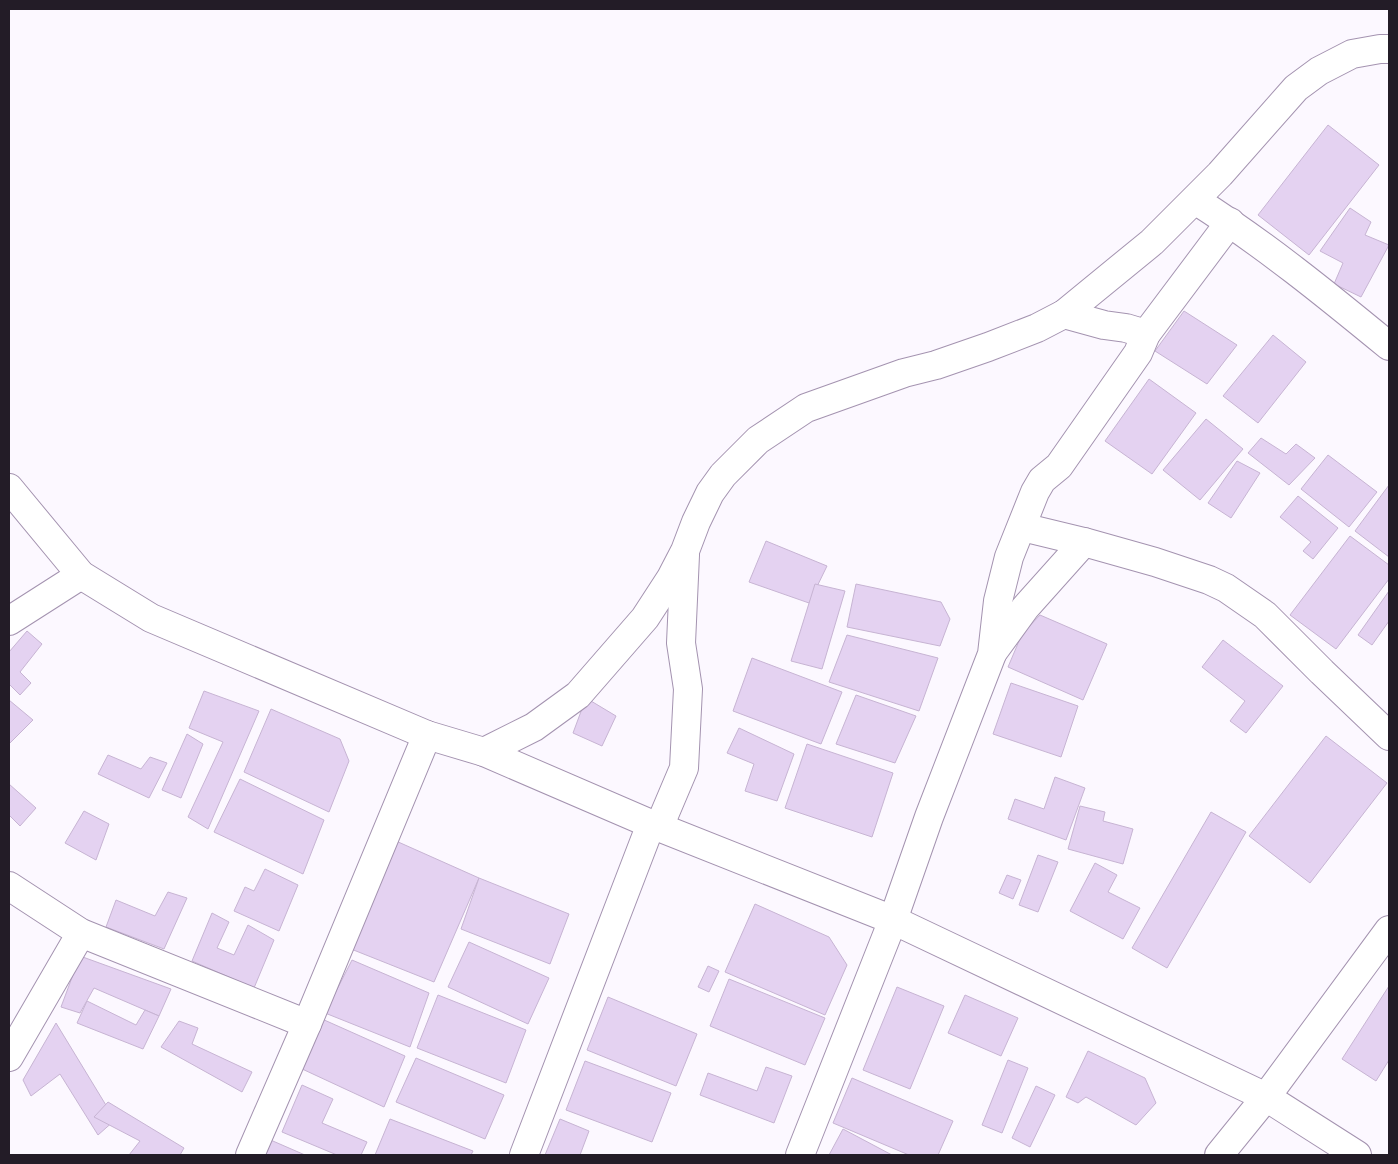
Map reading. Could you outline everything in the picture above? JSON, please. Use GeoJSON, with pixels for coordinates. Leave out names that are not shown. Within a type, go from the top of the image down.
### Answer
{"type":"FeatureCollection","features":[{"type":"Feature","properties":{"kind":"street"},"geometry":{"type":"LineString","coordinates":[[484,752],[534,727],[578,695],[645,618],[686,551],[696,522],[710,494],[723,475],[758,440],[806,408],[988,347],[1037,328],[1064,314],[1152,242],[1220,174],[1296,88],[1319,71],[1352,54],[1389,49]]}},
{"type":"Feature","properties":{"kind":"street"},"geometry":{"type":"LineString","coordinates":[[1194,200],[1230,222],[1348,312],[1389,346]]}},
{"type":"Feature","properties":{"kind":"street"},"geometry":{"type":"LineString","coordinates":[[992,654],[998,601],[1010,557],[1034,492],[1040,483],[1059,466],[1138,353],[1146,334],[1230,222]]}},
{"type":"Feature","properties":{"kind":"street"},"geometry":{"type":"LineString","coordinates":[[1064,314],[1146,334]]}},
{"type":"Feature","properties":{"kind":"street"},"geometry":{"type":"LineString","coordinates":[[9,488],[81,575],[151,618],[426,735],[484,752],[655,826],[893,920],[1266,1097],[1357,1155]]}},
{"type":"Feature","properties":{"kind":"street"},"geometry":{"type":"LineString","coordinates":[[1022,527],[1084,542],[1183,571],[1226,588],[1266,614],[1322,672],[1389,736]]}},
{"type":"Feature","properties":{"kind":"street"},"geometry":{"type":"LineString","coordinates":[[800,1155],[893,920],[929,817],[992,654],[1025,608],[1084,542]]}},
{"type":"Feature","properties":{"kind":"street"},"geometry":{"type":"LineString","coordinates":[[524,1155],[655,826],[684,768],[688,689],[681,643],[686,551]]}},
{"type":"Feature","properties":{"kind":"street"},"geometry":{"type":"LineString","coordinates":[[9,621],[81,575]]}},
{"type":"Feature","properties":{"kind":"street"},"geometry":{"type":"LineString","coordinates":[[250,1155],[307,1024],[426,735]]}},
{"type":"Feature","properties":{"kind":"street"},"geometry":{"type":"LineString","coordinates":[[9,886],[81,933],[307,1024]]}},
{"type":"Feature","properties":{"kind":"street"},"geometry":{"type":"LineString","coordinates":[[1219,1155],[1266,1097],[1389,930]]}},
{"type":"Feature","properties":{"kind":"street"},"geometry":{"type":"LineString","coordinates":[[9,1057],[81,933]]}},
{"type":"Feature","properties":{"kind":"building"},"geometry":{"type":"Polygon","coordinates":[[[1328,125],[1379,165],[1309,255],[1258,215],[1328,125]]]}},
{"type":"Feature","properties":{"kind":"building"},"geometry":{"type":"Polygon","coordinates":[[[1350,208],[1371,222],[1365,235],[1389,245],[1361,297],[1334,284],[1343,263],[1320,251],[1350,208]]]}},
{"type":"Feature","properties":{"kind":"building"},"geometry":{"type":"Polygon","coordinates":[[[1184,311],[1237,345],[1207,384],[1155,351],[1184,311]]]}},
{"type":"Feature","properties":{"kind":"building"},"geometry":{"type":"Polygon","coordinates":[[[1273,335],[1306,362],[1258,423],[1223,396],[1273,335]]]}},
{"type":"Feature","properties":{"kind":"building"},"geometry":{"type":"Polygon","coordinates":[[[1149,379],[1196,413],[1152,474],[1105,441],[1149,379]]]}},
{"type":"Feature","properties":{"kind":"building"},"geometry":{"type":"Polygon","coordinates":[[[1206,419],[1243,449],[1200,500],[1163,470],[1206,419]]]}},
{"type":"Feature","properties":{"kind":"building"},"geometry":{"type":"Polygon","coordinates":[[[1261,438],[1286,454],[1296,444],[1315,458],[1289,485],[1248,453],[1261,438]]]}},
{"type":"Feature","properties":{"kind":"building"},"geometry":{"type":"Polygon","coordinates":[[[1328,455],[1377,492],[1349,527],[1301,489],[1328,455]]]}},
{"type":"Feature","properties":{"kind":"building"},"geometry":{"type":"Polygon","coordinates":[[[1237,461],[1260,473],[1231,518],[1208,503],[1237,461]]]}},
{"type":"Feature","properties":{"kind":"building"},"geometry":{"type":"Polygon","coordinates":[[[1389,485],[1389,557],[1355,531],[1389,485]]]}},
{"type":"Feature","properties":{"kind":"building"},"geometry":{"type":"Polygon","coordinates":[[[1298,496],[1338,528],[1313,559],[1303,551],[1311,542],[1280,517],[1298,496]]]}},
{"type":"Feature","properties":{"kind":"building"},"geometry":{"type":"Polygon","coordinates":[[[1350,536],[1389,565],[1389,579],[1336,649],[1290,615],[1350,536]]]}},
{"type":"Feature","properties":{"kind":"building"},"geometry":{"type":"Polygon","coordinates":[[[766,541],[827,566],[809,603],[749,582],[766,541]]]}},
{"type":"Feature","properties":{"kind":"building"},"geometry":{"type":"Polygon","coordinates":[[[815,584],[845,591],[822,669],[791,661],[815,584]]]}},
{"type":"Feature","properties":{"kind":"building"},"geometry":{"type":"Polygon","coordinates":[[[856,584],[941,602],[950,619],[940,646],[847,627],[856,584]]]}},
{"type":"Feature","properties":{"kind":"building"},"geometry":{"type":"Polygon","coordinates":[[[1389,591],[1389,621],[1372,645],[1358,635],[1389,591]]]}},
{"type":"Feature","properties":{"kind":"building"},"geometry":{"type":"Polygon","coordinates":[[[1040,615],[1107,644],[1083,700],[1008,667],[1022,634],[1040,615]]]}},
{"type":"Feature","properties":{"kind":"building"},"geometry":{"type":"Polygon","coordinates":[[[27,631],[42,644],[20,672],[31,683],[20,695],[9,684],[9,652],[27,631]]]}},
{"type":"Feature","properties":{"kind":"building"},"geometry":{"type":"Polygon","coordinates":[[[847,635],[938,658],[919,711],[829,682],[847,635]]]}},
{"type":"Feature","properties":{"kind":"building"},"geometry":{"type":"Polygon","coordinates":[[[1223,640],[1283,686],[1246,733],[1230,721],[1245,701],[1202,667],[1223,640]]]}},
{"type":"Feature","properties":{"kind":"building"},"geometry":{"type":"Polygon","coordinates":[[[752,658],[842,692],[821,744],[733,711],[752,658]]]}},
{"type":"Feature","properties":{"kind":"building"},"geometry":{"type":"Polygon","coordinates":[[[1011,683],[1078,706],[1061,757],[993,734],[1011,683]]]}},
{"type":"Feature","properties":{"kind":"building"},"geometry":{"type":"Polygon","coordinates":[[[204,691],[259,711],[208,829],[188,817],[223,742],[189,728],[204,691]]]}},
{"type":"Feature","properties":{"kind":"building"},"geometry":{"type":"Polygon","coordinates":[[[856,695],[916,716],[895,763],[836,744],[856,695]]]}},
{"type":"Feature","properties":{"kind":"building"},"geometry":{"type":"Polygon","coordinates":[[[586,698],[616,716],[602,746],[573,733],[586,698]]]}},
{"type":"Feature","properties":{"kind":"building"},"geometry":{"type":"Polygon","coordinates":[[[9,700],[33,720],[9,744],[9,700]]]}},
{"type":"Feature","properties":{"kind":"building"},"geometry":{"type":"Polygon","coordinates":[[[271,709],[340,739],[349,761],[329,812],[244,772],[271,709]]]}},
{"type":"Feature","properties":{"kind":"building"},"geometry":{"type":"Polygon","coordinates":[[[739,728],[794,754],[777,801],[745,791],[754,764],[727,753],[739,728]]]}},
{"type":"Feature","properties":{"kind":"building"},"geometry":{"type":"Polygon","coordinates":[[[187,734],[203,744],[181,798],[162,790],[187,734]]]}},
{"type":"Feature","properties":{"kind":"building"},"geometry":{"type":"Polygon","coordinates":[[[1326,736],[1387,783],[1310,883],[1249,836],[1326,736]]]}},
{"type":"Feature","properties":{"kind":"building"},"geometry":{"type":"Polygon","coordinates":[[[807,744],[893,773],[872,837],[785,808],[807,744]]]}},
{"type":"Feature","properties":{"kind":"building"},"geometry":{"type":"Polygon","coordinates":[[[108,755],[141,769],[150,757],[167,763],[149,798],[98,774],[108,755]]]}},
{"type":"Feature","properties":{"kind":"building"},"geometry":{"type":"Polygon","coordinates":[[[1055,777],[1085,788],[1066,840],[1008,819],[1015,799],[1044,809],[1055,777]]]}},
{"type":"Feature","properties":{"kind":"building"},"geometry":{"type":"Polygon","coordinates":[[[240,779],[324,820],[303,874],[214,832],[240,779]]]}},
{"type":"Feature","properties":{"kind":"building"},"geometry":{"type":"Polygon","coordinates":[[[9,784],[36,808],[20,826],[9,815],[9,784]]]}},
{"type":"Feature","properties":{"kind":"building"},"geometry":{"type":"Polygon","coordinates":[[[1080,806],[1105,812],[1103,821],[1133,829],[1123,864],[1068,849],[1080,806]]]}},
{"type":"Feature","properties":{"kind":"building"},"geometry":{"type":"Polygon","coordinates":[[[84,811],[109,824],[96,860],[65,843],[84,811]]]}},
{"type":"Feature","properties":{"kind":"building"},"geometry":{"type":"Polygon","coordinates":[[[1211,812],[1246,832],[1167,968],[1132,948],[1211,812]]]}},
{"type":"Feature","properties":{"kind":"building"},"geometry":{"type":"Polygon","coordinates":[[[396,841],[479,878],[434,982],[351,949],[396,841]]]}},
{"type":"Feature","properties":{"kind":"building"},"geometry":{"type":"Polygon","coordinates":[[[1038,855],[1058,862],[1038,912],[1019,905],[1038,855]]]}},
{"type":"Feature","properties":{"kind":"building"},"geometry":{"type":"Polygon","coordinates":[[[1095,863],[1117,875],[1108,892],[1140,908],[1123,939],[1070,911],[1095,863]]]}},
{"type":"Feature","properties":{"kind":"building"},"geometry":{"type":"Polygon","coordinates":[[[265,869],[298,885],[279,931],[234,911],[245,887],[254,891],[265,869]]]}},
{"type":"Feature","properties":{"kind":"building"},"geometry":{"type":"Polygon","coordinates":[[[1007,875],[1021,880],[1013,899],[999,893],[1007,875]]]}},
{"type":"Feature","properties":{"kind":"building"},"geometry":{"type":"Polygon","coordinates":[[[479,878],[569,914],[550,964],[461,929],[479,878]]]}},
{"type":"Feature","properties":{"kind":"building"},"geometry":{"type":"Polygon","coordinates":[[[168,892],[187,898],[164,949],[106,927],[116,900],[155,916],[168,892]]]}},
{"type":"Feature","properties":{"kind":"building"},"geometry":{"type":"Polygon","coordinates":[[[755,904],[829,937],[847,965],[825,1015],[725,972],[755,904]]]}},
{"type":"Feature","properties":{"kind":"building"},"geometry":{"type":"Polygon","coordinates":[[[212,913],[229,922],[217,948],[234,955],[248,925],[274,940],[254,988],[192,961],[212,913]]]}},
{"type":"Feature","properties":{"kind":"building"},"geometry":{"type":"Polygon","coordinates":[[[469,942],[549,978],[528,1024],[448,987],[469,942]]]}},
{"type":"Feature","properties":{"kind":"building"},"geometry":{"type":"Polygon","coordinates":[[[80,956],[171,989],[159,1016],[94,988],[80,1013],[61,1007],[80,956]]]}},
{"type":"Feature","properties":{"kind":"building"},"geometry":{"type":"Polygon","coordinates":[[[352,960],[429,993],[410,1047],[325,1013],[352,960]]]}},
{"type":"Feature","properties":{"kind":"building"},"geometry":{"type":"Polygon","coordinates":[[[708,966],[719,971],[709,992],[698,987],[708,966]]]}},
{"type":"Feature","properties":{"kind":"building"},"geometry":{"type":"Polygon","coordinates":[[[729,979],[825,1018],[805,1065],[710,1026],[729,979]]]}},
{"type":"Feature","properties":{"kind":"building"},"geometry":{"type":"Polygon","coordinates":[[[1389,986],[1389,1060],[1376,1081],[1342,1059],[1389,986]]]}},
{"type":"Feature","properties":{"kind":"building"},"geometry":{"type":"Polygon","coordinates":[[[897,987],[944,1006],[910,1089],[863,1070],[897,987]]]}},
{"type":"Feature","properties":{"kind":"building"},"geometry":{"type":"Polygon","coordinates":[[[438,995],[526,1030],[506,1083],[417,1048],[438,995]]]}},
{"type":"Feature","properties":{"kind":"building"},"geometry":{"type":"Polygon","coordinates":[[[965,995],[1018,1018],[1001,1056],[948,1033],[965,995]]]}},
{"type":"Feature","properties":{"kind":"building"},"geometry":{"type":"Polygon","coordinates":[[[608,997],[697,1034],[676,1086],[587,1050],[608,997]]]}},
{"type":"Feature","properties":{"kind":"building"},"geometry":{"type":"Polygon","coordinates":[[[87,1001],[136,1025],[145,1010],[159,1016],[143,1049],[77,1023],[87,1001]]]}},
{"type":"Feature","properties":{"kind":"building"},"geometry":{"type":"Polygon","coordinates":[[[322,1019],[405,1056],[384,1107],[300,1068],[322,1019]]]}},
{"type":"Feature","properties":{"kind":"building"},"geometry":{"type":"Polygon","coordinates":[[[179,1021],[198,1028],[192,1044],[252,1072],[242,1092],[161,1047],[179,1021]]]}},
{"type":"Feature","properties":{"kind":"building"},"geometry":{"type":"Polygon","coordinates":[[[56,1023],[115,1120],[98,1135],[60,1074],[31,1096],[23,1080],[56,1023]]]}},
{"type":"Feature","properties":{"kind":"building"},"geometry":{"type":"Polygon","coordinates":[[[1088,1051],[1145,1078],[1156,1103],[1136,1125],[1086,1097],[1078,1103],[1066,1097],[1088,1051]]]}},
{"type":"Feature","properties":{"kind":"building"},"geometry":{"type":"Polygon","coordinates":[[[416,1058],[504,1095],[485,1139],[396,1102],[416,1058]]]}},
{"type":"Feature","properties":{"kind":"building"},"geometry":{"type":"Polygon","coordinates":[[[1008,1060],[1028,1068],[1002,1133],[982,1125],[1008,1060]]]}},
{"type":"Feature","properties":{"kind":"building"},"geometry":{"type":"Polygon","coordinates":[[[585,1061],[671,1093],[652,1142],[566,1110],[585,1061]]]}},
{"type":"Feature","properties":{"kind":"building"},"geometry":{"type":"Polygon","coordinates":[[[766,1067],[792,1076],[774,1123],[700,1095],[708,1073],[757,1091],[766,1067]]]}},
{"type":"Feature","properties":{"kind":"building"},"geometry":{"type":"Polygon","coordinates":[[[852,1078],[953,1121],[938,1155],[909,1155],[833,1123],[852,1078]]]}},
{"type":"Feature","properties":{"kind":"building"},"geometry":{"type":"Polygon","coordinates":[[[302,1085],[333,1099],[322,1123],[367,1142],[361,1155],[337,1155],[282,1132],[302,1085]]]}},
{"type":"Feature","properties":{"kind":"building"},"geometry":{"type":"Polygon","coordinates":[[[1036,1086],[1055,1095],[1030,1147],[1012,1138],[1036,1086]]]}},
{"type":"Feature","properties":{"kind":"building"},"geometry":{"type":"Polygon","coordinates":[[[108,1102],[184,1148],[180,1155],[129,1155],[140,1141],[94,1117],[108,1102]]]}},
{"type":"Feature","properties":{"kind":"building"},"geometry":{"type":"Polygon","coordinates":[[[390,1119],[473,1151],[471,1155],[375,1155],[390,1119]]]}},
{"type":"Feature","properties":{"kind":"building"},"geometry":{"type":"Polygon","coordinates":[[[560,1119],[589,1131],[580,1155],[545,1155],[560,1119]]]}},
{"type":"Feature","properties":{"kind":"building"},"geometry":{"type":"Polygon","coordinates":[[[843,1129],[892,1155],[829,1155],[843,1129]]]}},
{"type":"Feature","properties":{"kind":"building"},"geometry":{"type":"Polygon","coordinates":[[[266,1138],[305,1155],[258,1155],[266,1138]]]}}]}
